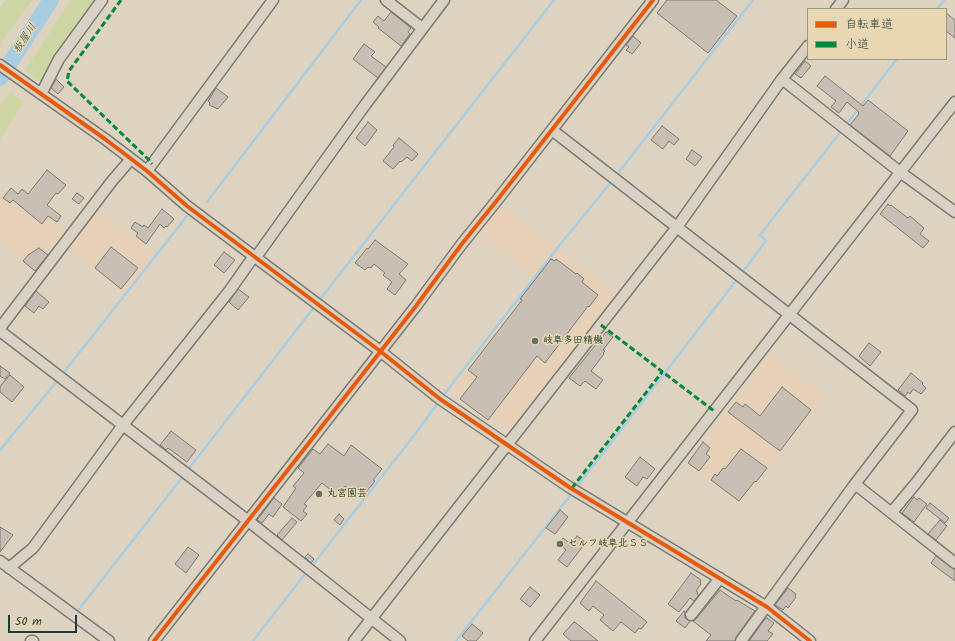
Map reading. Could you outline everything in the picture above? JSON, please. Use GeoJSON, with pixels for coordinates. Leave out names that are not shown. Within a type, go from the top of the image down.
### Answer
{"type":"FeatureCollection","features":[{"type":"Feature","properties":{"kind":"street"},"geometry":{"type":"LineString","coordinates":[[38,92],[59,59],[102,0]]}},
{"type":"Feature","properties":{"kind":"street"},"geometry":{"type":"LineString","coordinates":[[147,171],[273,0]]}},
{"type":"Feature","properties":{"kind":"street"},"geometry":{"type":"LineString","coordinates":[[386,0],[422,28]]}},
{"type":"Feature","properties":{"kind":"street"},"geometry":{"type":"LineString","coordinates":[[9,568],[34,548],[123,425],[230,290],[444,0]]}},
{"type":"Feature","properties":{"kind":"street"},"geometry":{"type":"LineString","coordinates":[[154,641],[653,0]]}},
{"type":"Feature","properties":{"kind":"street"},"geometry":{"type":"LineString","coordinates":[[837,8],[843,0]]}},
{"type":"Feature","properties":{"kind":"street"},"geometry":{"type":"LineString","coordinates":[[354,641],[677,227],[782,79],[807,47]]}},
{"type":"Feature","properties":{"kind":"street"},"geometry":{"type":"LineString","coordinates":[[0,65],[105,139],[147,171],[187,206],[380,351],[440,399],[570,487],[767,607],[810,641]]}},
{"type":"Feature","properties":{"kind":"street"},"geometry":{"type":"LineString","coordinates":[[782,79],[900,172],[955,212]]}},
{"type":"Feature","properties":{"kind":"street"},"geometry":{"type":"LineString","coordinates":[[535,641],[955,102]]}},
{"type":"Feature","properties":{"kind":"street"},"geometry":{"type":"LineString","coordinates":[[552,130],[912,410],[855,484],[741,641]]}},
{"type":"Feature","properties":{"kind":"street"},"geometry":{"type":"LineString","coordinates":[[0,328],[112,181],[131,159]]}},
{"type":"Feature","properties":{"kind":"street"},"geometry":{"type":"LineString","coordinates":[[0,331],[247,520],[400,641]]}},
{"type":"Feature","properties":{"kind":"street"},"geometry":{"type":"LineString","coordinates":[[892,512],[955,432]]}},
{"type":"Feature","properties":{"kind":"street"},"geometry":{"type":"LineString","coordinates":[[855,484],[955,562]]}},
{"type":"Feature","properties":{"kind":"street"},"geometry":{"type":"LineString","coordinates":[[0,560],[109,641]]}},
{"type":"Feature","properties":{"kind":"street"},"geometry":{"type":"LineString","coordinates":[[691,615],[720,578]]}},
{"type":"Feature","properties":{"kind":"shaded area"},"geometry":{"type":"Polygon","coordinates":[[[11,187],[68,233],[37,272],[0,243],[0,200],[11,187]]]}},
{"type":"Feature","properties":{"kind":"shaded area","name":"岐阜多田精機"},"geometry":{"type":"Polygon","coordinates":[[[500,203],[618,294],[510,434],[451,389],[536,279],[477,234],[500,203]]]}},
{"type":"Feature","properties":{"kind":"shaded area"},"geometry":{"type":"Polygon","coordinates":[[[95,208],[155,253],[124,293],[65,247],[95,208]]]}},
{"type":"Feature","properties":{"kind":"shaded area"},"geometry":{"type":"Polygon","coordinates":[[[770,353],[826,396],[741,506],[686,464],[770,353]]]}},
{"type":"Feature","properties":{"kind":"green space"},"geometry":{"type":"Polygon","coordinates":[[[6,0],[32,0],[0,44],[0,8],[6,0]]]}},
{"type":"Feature","properties":{"kind":"green space"},"geometry":{"type":"Polygon","coordinates":[[[71,0],[100,0],[41,82],[25,70],[71,0]]]}},
{"type":"Feature","properties":{"kind":"green space"},"geometry":{"type":"Polygon","coordinates":[[[10,92],[24,102],[0,139],[0,106],[10,92]]]}},
{"type":"Feature","properties":{"kind":"building"},"geometry":{"type":"Polygon","coordinates":[[[667,0],[716,0],[737,16],[708,53],[657,13],[667,0]]]}},
{"type":"Feature","properties":{"kind":"building"},"geometry":{"type":"Polygon","coordinates":[[[391,12],[411,28],[408,32],[410,34],[401,46],[378,28],[379,27],[373,22],[378,16],[384,21],[391,12]]]}},
{"type":"Feature","properties":{"kind":"building"},"geometry":{"type":"Polygon","coordinates":[[[947,14],[955,20],[955,38],[947,32],[947,14]]]}},
{"type":"Feature","properties":{"kind":"building"},"geometry":{"type":"Polygon","coordinates":[[[633,36],[641,43],[632,54],[626,50],[629,47],[626,45],[633,36]]]}},
{"type":"Feature","properties":{"kind":"building"},"geometry":{"type":"Polygon","coordinates":[[[364,44],[375,52],[371,56],[386,67],[378,78],[353,59],[364,44]]]}},
{"type":"Feature","properties":{"kind":"building"},"geometry":{"type":"Polygon","coordinates":[[[805,61],[811,66],[801,78],[795,74],[805,61]]]}},
{"type":"Feature","properties":{"kind":"building"},"geometry":{"type":"Polygon","coordinates":[[[825,76],[863,106],[868,100],[908,131],[890,156],[850,125],[859,112],[847,102],[839,113],[831,107],[836,101],[817,86],[825,76]]]}},
{"type":"Feature","properties":{"kind":"building"},"geometry":{"type":"Polygon","coordinates":[[[56,79],[64,87],[58,94],[51,88],[56,79]]]}},
{"type":"Feature","properties":{"kind":"building"},"geometry":{"type":"Polygon","coordinates":[[[216,88],[228,97],[218,109],[209,105],[210,103],[208,101],[216,88]]]}},
{"type":"Feature","properties":{"kind":"building"},"geometry":{"type":"Polygon","coordinates":[[[368,122],[377,130],[365,146],[356,138],[368,122]]]}},
{"type":"Feature","properties":{"kind":"building"},"geometry":{"type":"Polygon","coordinates":[[[662,126],[679,139],[674,145],[669,141],[663,149],[651,140],[662,126]]]}},
{"type":"Feature","properties":{"kind":"building"},"geometry":{"type":"Polygon","coordinates":[[[399,138],[418,154],[412,161],[407,157],[401,162],[400,161],[393,169],[383,161],[399,138]]]}},
{"type":"Feature","properties":{"kind":"building"},"geometry":{"type":"Polygon","coordinates":[[[692,150],[702,157],[695,166],[686,159],[692,150]]]}},
{"type":"Feature","properties":{"kind":"building"},"geometry":{"type":"Polygon","coordinates":[[[47,170],[66,185],[58,194],[56,193],[47,205],[61,216],[57,222],[48,216],[42,224],[13,200],[10,203],[3,198],[11,188],[18,194],[22,189],[28,194],[47,170]]]}},
{"type":"Feature","properties":{"kind":"building"},"geometry":{"type":"Polygon","coordinates":[[[77,193],[84,198],[79,204],[72,199],[77,193]]]}},
{"type":"Feature","properties":{"kind":"building"},"geometry":{"type":"Polygon","coordinates":[[[888,204],[908,218],[910,216],[924,228],[920,234],[929,241],[923,248],[880,214],[888,204]]]}},
{"type":"Feature","properties":{"kind":"building"},"geometry":{"type":"Polygon","coordinates":[[[162,209],[174,219],[167,227],[166,226],[164,228],[160,224],[146,244],[136,236],[138,233],[131,228],[135,222],[148,228],[162,209]]]}},
{"type":"Feature","properties":{"kind":"building"},"geometry":{"type":"Polygon","coordinates":[[[375,240],[408,264],[399,274],[406,280],[395,295],[387,289],[392,282],[383,275],[385,273],[374,264],[371,268],[368,267],[365,270],[355,263],[375,240]]]}},
{"type":"Feature","properties":{"kind":"building"},"geometry":{"type":"Polygon","coordinates":[[[111,247],[138,268],[121,289],[95,268],[111,247]]]}},
{"type":"Feature","properties":{"kind":"building"},"geometry":{"type":"Polygon","coordinates":[[[39,248],[48,255],[35,271],[23,261],[28,255],[39,248]]]}},
{"type":"Feature","properties":{"kind":"building"},"geometry":{"type":"Polygon","coordinates":[[[224,252],[235,260],[224,273],[214,265],[224,252]]]}},
{"type":"Feature","properties":{"kind":"building"},"geometry":{"type":"Polygon","coordinates":[[[551,259],[555,261],[556,259],[576,274],[577,273],[584,279],[582,282],[598,295],[545,363],[537,356],[488,420],[460,399],[477,377],[468,370],[522,300],[520,299],[551,259]]]}},
{"type":"Feature","properties":{"kind":"building"},"geometry":{"type":"Polygon","coordinates":[[[238,289],[249,297],[238,310],[229,302],[238,289]]]}},
{"type":"Feature","properties":{"kind":"building"},"geometry":{"type":"Polygon","coordinates":[[[36,291],[49,302],[43,309],[39,306],[34,313],[25,306],[36,291]]]}},
{"type":"Feature","properties":{"kind":"building"},"geometry":{"type":"Polygon","coordinates":[[[606,332],[613,337],[603,350],[605,351],[603,353],[604,354],[591,371],[603,380],[596,389],[585,381],[580,386],[569,378],[606,332]]]}},
{"type":"Feature","properties":{"kind":"building"},"geometry":{"type":"Polygon","coordinates":[[[869,343],[881,352],[870,366],[859,356],[869,343]]]}},
{"type":"Feature","properties":{"kind":"building"},"geometry":{"type":"Polygon","coordinates":[[[0,366],[10,373],[5,379],[0,376],[0,366]]]}},
{"type":"Feature","properties":{"kind":"building"},"geometry":{"type":"Polygon","coordinates":[[[911,373],[923,383],[922,384],[926,388],[921,394],[913,389],[910,394],[908,392],[905,396],[898,390],[911,373]]]}},
{"type":"Feature","properties":{"kind":"building"},"geometry":{"type":"Polygon","coordinates":[[[10,375],[24,387],[12,402],[0,392],[0,386],[10,375]]]}},
{"type":"Feature","properties":{"kind":"building"},"geometry":{"type":"Polygon","coordinates":[[[782,387],[811,410],[780,451],[728,412],[736,402],[743,407],[745,404],[760,416],[782,387]]]}},
{"type":"Feature","properties":{"kind":"building"},"geometry":{"type":"Polygon","coordinates":[[[171,431],[196,450],[187,462],[168,448],[166,450],[160,445],[171,431]]]}},
{"type":"Feature","properties":{"kind":"building"},"geometry":{"type":"Polygon","coordinates":[[[703,442],[710,448],[706,454],[710,457],[699,471],[688,463],[703,442]]]}},
{"type":"Feature","properties":{"kind":"building"},"geometry":{"type":"Polygon","coordinates":[[[328,444],[344,456],[351,445],[382,469],[364,495],[357,490],[354,493],[345,486],[337,495],[322,483],[304,504],[307,506],[303,511],[307,514],[301,521],[283,507],[296,488],[293,486],[304,473],[298,468],[313,449],[320,454],[328,444]]]}},
{"type":"Feature","properties":{"kind":"building"},"geometry":{"type":"Polygon","coordinates":[[[741,449],[767,468],[739,501],[711,480],[715,474],[717,476],[723,468],[725,469],[741,449]]]}},
{"type":"Feature","properties":{"kind":"building"},"geometry":{"type":"Polygon","coordinates":[[[640,457],[655,469],[647,479],[643,477],[637,486],[625,477],[640,457]]]}},
{"type":"Feature","properties":{"kind":"building"},"geometry":{"type":"Polygon","coordinates":[[[914,497],[917,500],[919,498],[927,504],[914,522],[902,513],[914,497]]]}},
{"type":"Feature","properties":{"kind":"building"},"geometry":{"type":"Polygon","coordinates":[[[274,498],[282,504],[273,517],[269,514],[262,523],[257,520],[274,498]]]}},
{"type":"Feature","properties":{"kind":"building"},"geometry":{"type":"Polygon","coordinates":[[[930,503],[949,518],[945,523],[926,508],[930,503]]]}},
{"type":"Feature","properties":{"kind":"building"},"geometry":{"type":"Polygon","coordinates":[[[560,510],[568,517],[555,534],[546,528],[560,510]]]}},
{"type":"Feature","properties":{"kind":"building"},"geometry":{"type":"Polygon","coordinates":[[[339,514],[344,519],[340,525],[334,520],[339,514]]]}},
{"type":"Feature","properties":{"kind":"building"},"geometry":{"type":"Polygon","coordinates":[[[292,518],[297,522],[282,540],[277,535],[292,518]]]}},
{"type":"Feature","properties":{"kind":"building"},"geometry":{"type":"Polygon","coordinates":[[[940,520],[947,526],[936,540],[928,534],[940,520]]]}},
{"type":"Feature","properties":{"kind":"building"},"geometry":{"type":"Polygon","coordinates":[[[0,527],[13,535],[0,552],[0,527]]]}},
{"type":"Feature","properties":{"kind":"building"},"geometry":{"type":"Polygon","coordinates":[[[577,536],[586,542],[567,567],[558,560],[566,550],[558,543],[563,538],[571,544],[577,536]]]}},
{"type":"Feature","properties":{"kind":"building"},"geometry":{"type":"Polygon","coordinates":[[[188,547],[199,555],[186,573],[175,564],[188,547]]]}},
{"type":"Feature","properties":{"kind":"building"},"geometry":{"type":"Polygon","coordinates":[[[308,554],[314,559],[311,563],[305,557],[308,554]]]}},
{"type":"Feature","properties":{"kind":"building"},"geometry":{"type":"Polygon","coordinates":[[[936,556],[955,570],[955,581],[931,563],[936,556]]]}},
{"type":"Feature","properties":{"kind":"building"},"geometry":{"type":"Polygon","coordinates":[[[691,573],[701,580],[701,584],[696,591],[699,595],[694,601],[690,598],[679,612],[668,604],[691,573]]]}},
{"type":"Feature","properties":{"kind":"building"},"geometry":{"type":"Polygon","coordinates":[[[596,581],[647,622],[641,629],[639,628],[635,633],[621,622],[613,631],[600,620],[604,615],[593,606],[589,611],[580,603],[596,581]]]}},
{"type":"Feature","properties":{"kind":"building"},"geometry":{"type":"Polygon","coordinates":[[[530,587],[540,595],[530,607],[520,599],[530,587]]]}},
{"type":"Feature","properties":{"kind":"building"},"geometry":{"type":"Polygon","coordinates":[[[788,588],[796,594],[796,597],[788,608],[786,606],[783,610],[775,605],[788,588]]]}},
{"type":"Feature","properties":{"kind":"building"},"geometry":{"type":"Polygon","coordinates":[[[720,590],[736,601],[737,600],[755,611],[736,637],[735,641],[706,641],[711,635],[693,621],[720,590]]]}},
{"type":"Feature","properties":{"kind":"building"},"geometry":{"type":"Polygon","coordinates":[[[684,611],[685,618],[690,621],[685,628],[676,621],[684,611]]]}},
{"type":"Feature","properties":{"kind":"building"},"geometry":{"type":"Polygon","coordinates":[[[767,618],[774,623],[768,631],[773,634],[767,641],[749,641],[765,619],[767,618]]]}},
{"type":"Feature","properties":{"kind":"building"},"geometry":{"type":"Polygon","coordinates":[[[574,622],[598,641],[571,641],[563,634],[574,622]]]}},
{"type":"Feature","properties":{"kind":"building"},"geometry":{"type":"Polygon","coordinates":[[[472,624],[483,633],[476,641],[468,641],[462,636],[472,624]]]}},
{"type":"Feature","properties":{"kind":"waterway","name":"板屋川"},"geometry":{"type":"LineString","coordinates":[[0,78],[51,0]]}},
{"type":"Feature","properties":{"kind":"waterway"},"geometry":{"type":"LineString","coordinates":[[207,202],[361,0]]}},
{"type":"Feature","properties":{"kind":"waterway"},"geometry":{"type":"LineString","coordinates":[[318,302],[554,0]]}},
{"type":"Feature","properties":{"kind":"waterway"},"geometry":{"type":"LineString","coordinates":[[615,177],[753,0]]}},
{"type":"Feature","properties":{"kind":"waterway"},"geometry":{"type":"LineString","coordinates":[[938,8],[944,0]]}},
{"type":"Feature","properties":{"kind":"waterway"},"geometry":{"type":"LineString","coordinates":[[845,126],[896,60]]}},
{"type":"Feature","properties":{"kind":"waterway"},"geometry":{"type":"LineString","coordinates":[[741,274],[766,241],[760,235],[842,130]]}},
{"type":"Feature","properties":{"kind":"waterway"},"geometry":{"type":"LineString","coordinates":[[442,397],[559,246],[612,181]]}},
{"type":"Feature","properties":{"kind":"waterway"},"geometry":{"type":"LineString","coordinates":[[61,376],[187,216]]}},
{"type":"Feature","properties":{"kind":"waterway"},"geometry":{"type":"LineString","coordinates":[[576,488],[738,278]]}},
{"type":"Feature","properties":{"kind":"waterway"},"geometry":{"type":"LineString","coordinates":[[187,471],[315,306]]}},
{"type":"Feature","properties":{"kind":"waterway"},"geometry":{"type":"LineString","coordinates":[[0,450],[58,380]]}},
{"type":"Feature","properties":{"kind":"waterway"},"geometry":{"type":"LineString","coordinates":[[311,567],[419,429],[439,401]]}},
{"type":"Feature","properties":{"kind":"waterway"},"geometry":{"type":"LineString","coordinates":[[76,613],[184,475]]}},
{"type":"Feature","properties":{"kind":"waterway"},"geometry":{"type":"LineString","coordinates":[[456,641],[573,492]]}},
{"type":"Feature","properties":{"kind":"waterway"},"geometry":{"type":"LineString","coordinates":[[253,641],[308,570]]}},
{"type":"Feature","properties":{"kind":"marked path"},"geometry":{"type":"LineString","coordinates":[[121,0],[69,71],[67,81],[152,164]]}},
{"type":"Feature","properties":{"kind":"marked path"},"geometry":{"type":"LineString","coordinates":[[601,325],[714,411]]}},
{"type":"Feature","properties":{"kind":"marked path"},"geometry":{"type":"LineString","coordinates":[[572,488],[662,372]]}},
{"type":"Feature","properties":{"kind":"cycle path"},"geometry":{"type":"LineString","coordinates":[[154,641],[653,0]]}},
{"type":"Feature","properties":{"kind":"cycle path"},"geometry":{"type":"LineString","coordinates":[[0,65],[105,139],[147,171],[187,206],[380,351],[440,399],[569,487],[767,607],[810,641]]}},
{"type":"Feature","properties":{"kind":"place","name":"岐阜多田精機"},"geometry":{"type":"Point","coordinates":[535,341]}},
{"type":"Feature","properties":{"kind":"place","name":"丸宮園芸"},"geometry":{"type":"Point","coordinates":[319,494]}},
{"type":"Feature","properties":{"kind":"place","name":"セルフ岐阜北ＳＳ"},"geometry":{"type":"Point","coordinates":[560,544]}}]}
